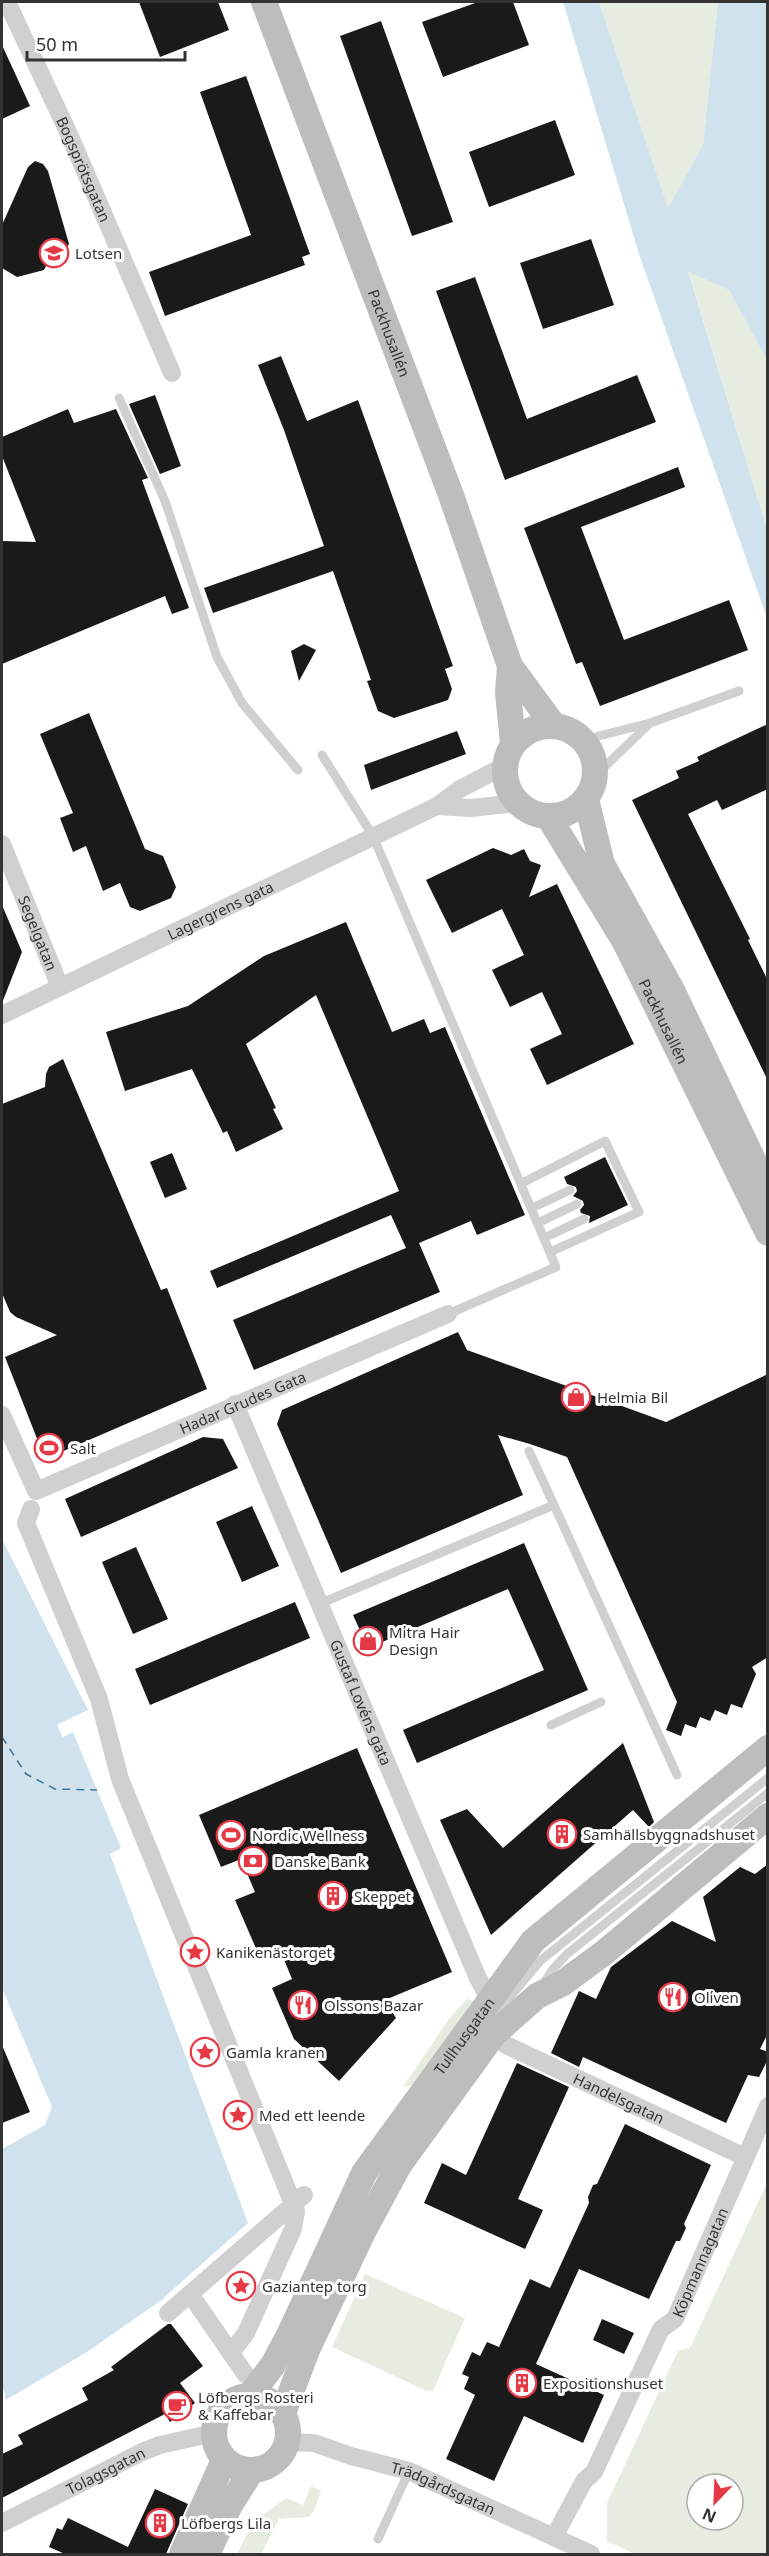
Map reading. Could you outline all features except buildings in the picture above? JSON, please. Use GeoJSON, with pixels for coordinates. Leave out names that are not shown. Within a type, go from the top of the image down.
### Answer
{"type":"FeatureCollection","features":[{"type":"Feature","properties":{"kind":"street","name":"Bogsprötsgatan"},"geometry":{"type":"LineString","coordinates":[[7,2],[69,134],[172,373]]}},
{"type":"Feature","properties":{"kind":"street","name":"Packhusallén"},"geometry":{"type":"LineString","coordinates":[[264,2],[451,495],[510,666],[554,726]]}},
{"type":"Feature","properties":{"kind":"street","name":"Packhusallén"},"geometry":{"type":"LineString","coordinates":[[509,755],[510,666]]}},
{"type":"Feature","properties":{"kind":"street"},"geometry":{"type":"LineString","coordinates":[[554,726],[575,733],[583,740],[593,757],[595,776],[586,799],[575,809],[562,815],[548,816],[537,815],[517,803],[509,792],[505,779],[509,755],[531,729],[554,726]]}},
{"type":"Feature","properties":{"kind":"street","name":"Lagergrens gata"},"geometry":{"type":"LineString","coordinates":[[2,1015],[265,891],[437,806],[509,755]]}},
{"type":"Feature","properties":{"kind":"street","name":"Packhusallén"},"geometry":{"type":"LineString","coordinates":[[586,799],[602,864],[672,990],[768,1191]]}},
{"type":"Feature","properties":{"kind":"street","name":"Lagergrens gata"},"geometry":{"type":"LineString","coordinates":[[437,806],[471,808],[517,803]]}},
{"type":"Feature","properties":{"kind":"street","name":"Packhusallén"},"geometry":{"type":"LineString","coordinates":[[548,816],[625,942],[768,1233]]}},
{"type":"Feature","properties":{"kind":"street","name":"Segelgatan"},"geometry":{"type":"LineString","coordinates":[[2,844],[6,870],[60,987]]}},
{"type":"Feature","properties":{"kind":"street","name":"Hadar Grudes Gata"},"geometry":{"type":"LineString","coordinates":[[33,1500],[235,1404],[448,1314]]}},
{"type":"Feature","properties":{"kind":"street","name":"Gustaf Lovéns gata"},"geometry":{"type":"LineString","coordinates":[[235,1404],[477,1976],[489,1999]]}},
{"type":"Feature","properties":{"kind":"street"},"geometry":{"type":"LineString","coordinates":[[2,1415],[33,1500],[26,1522],[99,1699],[120,1779],[299,2199],[293,2229],[246,2333],[231,2353]]}},
{"type":"Feature","properties":{"kind":"street","name":"Tullhusgatan"},"geometry":{"type":"LineString","coordinates":[[248,2385],[273,2365],[364,2173],[433,2088],[489,1999],[533,1941],[768,1748]]}},
{"type":"Feature","properties":{"kind":"street","name":"Tullhusgatan"},"geometry":{"type":"LineString","coordinates":[[283,2413],[307,2350],[389,2182],[490,2031],[537,1996],[563,1983],[586,1966],[760,1812]]}},
{"type":"Feature","properties":{"kind":"street","name":"Handelsgatan"},"geometry":{"type":"LineString","coordinates":[[490,2031],[506,2045],[745,2157]]}},
{"type":"Feature","properties":{"kind":"street","name":"Köpmannagatan"},"geometry":{"type":"LineString","coordinates":[[554,2537],[584,2481],[594,2472],[661,2329],[675,2319],[768,2106]]}},
{"type":"Feature","properties":{"kind":"street"},"geometry":{"type":"LineString","coordinates":[[168,2313],[299,2199]]}},
{"type":"Feature","properties":{"kind":"street"},"geometry":{"type":"LineString","coordinates":[[190,2294],[231,2353],[248,2385],[283,2413],[288,2431],[284,2451],[270,2465],[252,2470],[237,2468],[224,2460],[218,2451],[214,2433],[217,2417],[223,2408],[248,2385]]}},
{"type":"Feature","properties":{"kind":"street","name":"Tolagsgatan"},"geometry":{"type":"LineString","coordinates":[[2,2523],[142,2452],[160,2445],[214,2433]]}},
{"type":"Feature","properties":{"kind":"street","name":"Trädgårdsgatan"},"geometry":{"type":"LineString","coordinates":[[287,2442],[314,2443],[351,2456],[409,2471],[591,2554]]}},
{"type":"Feature","properties":{"kind":"street"},"geometry":{"type":"LineString","coordinates":[[182,2554],[224,2460]]}},
{"type":"Feature","properties":{"kind":"street"},"geometry":{"type":"LineString","coordinates":[[207,2554],[226,2512],[252,2470]]}},
{"type":"Feature","properties":{"kind":"lane"},"geometry":{"type":"LineString","coordinates":[[119,398],[165,501],[217,657],[242,703],[298,770]]}},
{"type":"Feature","properties":{"kind":"lane"},"geometry":{"type":"LineString","coordinates":[[583,740],[650,723],[740,691]]}},
{"type":"Feature","properties":{"kind":"lane"},"geometry":{"type":"LineString","coordinates":[[595,776],[650,723]]}},
{"type":"Feature","properties":{"kind":"lane"},"geometry":{"type":"LineString","coordinates":[[322,755],[373,836],[556,1267],[448,1314]]}},
{"type":"Feature","properties":{"kind":"lane"},"geometry":{"type":"LineString","coordinates":[[522,1183],[605,1141],[629,1197],[639,1212],[550,1252]]}},
{"type":"Feature","properties":{"kind":"lane"},"geometry":{"type":"LineString","coordinates":[[532,1208],[570,1190]]}},
{"type":"Feature","properties":{"kind":"lane"},"geometry":{"type":"LineString","coordinates":[[538,1223],[577,1204]]}},
{"type":"Feature","properties":{"kind":"lane"},"geometry":{"type":"LineString","coordinates":[[544,1238],[584,1219]]}},
{"type":"Feature","properties":{"kind":"lane"},"geometry":{"type":"LineString","coordinates":[[529,1451],[677,1775]]}},
{"type":"Feature","properties":{"kind":"lane"},"geometry":{"type":"LineString","coordinates":[[319,1604],[554,1505]]}},
{"type":"Feature","properties":{"kind":"lane"},"geometry":{"type":"LineString","coordinates":[[551,1725],[601,1702]]}},
{"type":"Feature","properties":{"kind":"lane"},"geometry":{"type":"LineString","coordinates":[[490,2031],[540,1961],[768,1778]]}},
{"type":"Feature","properties":{"kind":"lane"},"geometry":{"type":"LineString","coordinates":[[760,1812],[768,1793]]}},
{"type":"Feature","properties":{"kind":"lane"},"geometry":{"type":"LineString","coordinates":[[760,1812],[768,1809]]}},
{"type":"Feature","properties":{"kind":"lane"},"geometry":{"type":"LineString","coordinates":[[212,2511],[221,2484],[224,2460]]}},
{"type":"Feature","properties":{"kind":"lane"},"geometry":{"type":"LineString","coordinates":[[378,2539],[409,2471]]}},
{"type":"Feature","properties":{"kind":"shaded area"},"geometry":{"type":"Polygon","coordinates":[[[599,2],[718,2],[703,145],[668,209],[599,2]]]}},
{"type":"Feature","properties":{"kind":"shaded area"},"geometry":{"type":"Polygon","coordinates":[[[688,270],[729,290],[767,360],[767,529],[688,270]]]}},
{"type":"Feature","properties":{"kind":"shaded area"},"geometry":{"type":"Polygon","coordinates":[[[467,1999],[473,2001],[472,2007],[419,2084],[403,2087],[449,2019],[467,1999]]]}},
{"type":"Feature","properties":{"kind":"shaded area"},"geometry":{"type":"Polygon","coordinates":[[[767,2183],[767,2554],[635,2554],[607,2541],[607,2503],[678,2351],[690,2348],[767,2183]]]}},
{"type":"Feature","properties":{"kind":"shaded area"},"geometry":{"type":"Polygon","coordinates":[[[365,2274],[465,2318],[433,2391],[427,2391],[332,2347],[365,2274]]]}},
{"type":"Feature","properties":{"kind":"shaded area"},"geometry":{"type":"Polygon","coordinates":[[[311,2486],[321,2491],[314,2511],[308,2517],[279,2519],[261,2554],[237,2554],[253,2522],[286,2498],[303,2505],[311,2486]]]}},
{"type":"Feature","properties":{"kind":"water"},"geometry":{"type":"Polygon","coordinates":[[[563,2],[599,2],[668,208],[703,145],[718,2],[767,2],[767,360],[729,290],[688,271],[767,529],[767,618],[640,257],[563,2]]]}},
{"type":"Feature","properties":{"kind":"water"},"geometry":{"type":"Polygon","coordinates":[[[2,1539],[88,1710],[57,1725],[63,1737],[73,1732],[121,1848],[110,1854],[248,2223],[160,2301],[87,2352],[6,2400],[2,2384],[2,2149],[45,2125],[52,2107],[2,1988],[2,1539]]]}},
{"type":"Feature","properties":{"kind":"ferry route"},"geometry":{"type":"LineString","coordinates":[[2,1737],[26,1774],[55,1789],[97,1790]]}},
{"type":"Feature","properties":{"kind":"place","name":"Lotsen"},"geometry":{"type":"Point","coordinates":[54,253]}},
{"type":"Feature","properties":{"kind":"place","name":"Helmia Bil"},"geometry":{"type":"Point","coordinates":[576,1397]}},
{"type":"Feature","properties":{"kind":"place","name":"Salt"},"geometry":{"type":"Point","coordinates":[49,1448]}},
{"type":"Feature","properties":{"kind":"place","name":"Mitra Hair Design"},"geometry":{"type":"Point","coordinates":[368,1641]}},
{"type":"Feature","properties":{"kind":"place","name":"Samhällsbyggnadshuset"},"geometry":{"type":"Point","coordinates":[562,1834]}},
{"type":"Feature","properties":{"kind":"place","name":"Nordic Wellness"},"geometry":{"type":"Point","coordinates":[231,1835]}},
{"type":"Feature","properties":{"kind":"place","name":"Danske Bank"},"geometry":{"type":"Point","coordinates":[253,1861]}},
{"type":"Feature","properties":{"kind":"place","name":"Skeppet"},"geometry":{"type":"Point","coordinates":[333,1896]}},
{"type":"Feature","properties":{"kind":"place","name":"Kanikenästorget"},"geometry":{"type":"Point","coordinates":[195,1952]}},
{"type":"Feature","properties":{"kind":"place","name":"Oliven"},"geometry":{"type":"Point","coordinates":[673,1997]}},
{"type":"Feature","properties":{"kind":"place","name":"Olssons Bazar"},"geometry":{"type":"Point","coordinates":[303,2005]}},
{"type":"Feature","properties":{"kind":"place","name":"Gamla kranen"},"geometry":{"type":"Point","coordinates":[205,2052]}},
{"type":"Feature","properties":{"kind":"place","name":"Med ett leende"},"geometry":{"type":"Point","coordinates":[238,2115]}},
{"type":"Feature","properties":{"kind":"place","name":"Gaziantep torg"},"geometry":{"type":"Point","coordinates":[241,2286]}},
{"type":"Feature","properties":{"kind":"place","name":"Expositionshuset"},"geometry":{"type":"Point","coordinates":[522,2383]}},
{"type":"Feature","properties":{"kind":"place","name":"Löfbergs Rosteri & Kaffebar"},"geometry":{"type":"Point","coordinates":[177,2406]}},
{"type":"Feature","properties":{"kind":"place","name":"Löfbergs Lila"},"geometry":{"type":"Point","coordinates":[160,2523]}}]}
